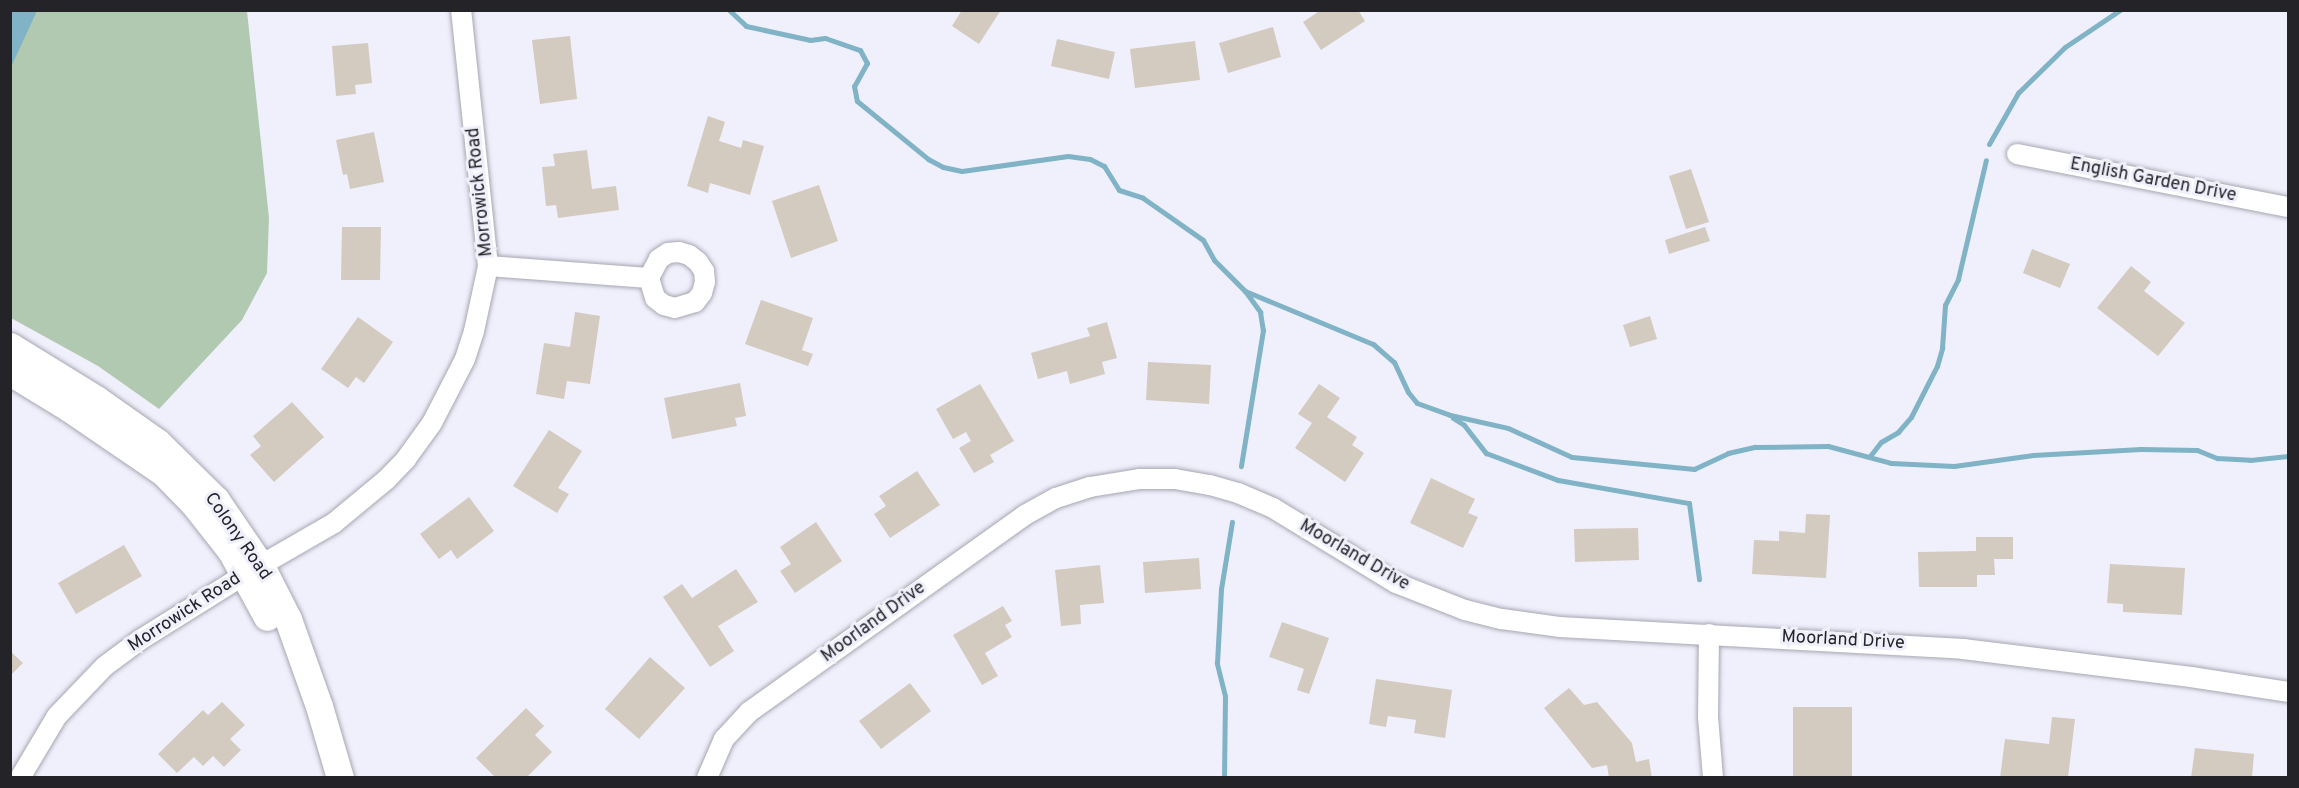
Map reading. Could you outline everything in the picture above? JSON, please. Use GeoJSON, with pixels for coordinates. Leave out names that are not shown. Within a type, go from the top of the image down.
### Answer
{"type":"FeatureCollection","features":[{"type":"Feature","properties":{"kind":"main road","name":"Colony Road"},"geometry":{"type":"LineString","coordinates":[[10,346],[96,399],[157,442],[194,504],[231,551],[253,570],[288,619],[319,706],[340,777]]}},
{"type":"Feature","properties":{"kind":"main road","name":"Colony Road"},"geometry":{"type":"LineString","coordinates":[[10,372],[171,467]]}},
{"type":"Feature","properties":{"kind":"main road","name":"Colony Road"},"geometry":{"type":"LineString","coordinates":[[253,570],[300,707],[321,777]]}},
{"type":"Feature","properties":{"kind":"street","name":"Morrowick Road"},"geometry":{"type":"LineString","coordinates":[[20,777],[57,716],[105,666],[140,640],[334,523],[365,500],[406,459],[432,423],[465,359],[474,331],[488,266],[461,10]]}},
{"type":"Feature","properties":{"kind":"street","name":"English Garden Drive"},"geometry":{"type":"LineString","coordinates":[[2018,154],[2289,207]]}},
{"type":"Feature","properties":{"kind":"street"},"geometry":{"type":"LineString","coordinates":[[488,266],[649,278]]}},
{"type":"Feature","properties":{"kind":"street","name":"Moorland Drive"},"geometry":{"type":"LineString","coordinates":[[706,777],[724,739],[749,712],[1025,515],[1056,498],[1107,483],[1140,479],[1175,479],[1238,493],[1273,508],[1396,583],[1465,610],[1502,619],[1560,627],[1963,649],[2191,676],[2289,692]]}},
{"type":"Feature","properties":{"kind":"street"},"geometry":{"type":"LineString","coordinates":[[1709,634],[1708,717],[1713,777]]}},
{"type":"Feature","properties":{"kind":"green space"},"geometry":{"type":"Polygon","coordinates":[[[11,11],[247,11],[269,218],[267,273],[242,320],[159,409],[98,366],[11,318],[11,11]]]}},
{"type":"Feature","properties":{"kind":"water"},"geometry":{"type":"Polygon","coordinates":[[[10,11],[37,11],[11,67],[10,11]]]}},
{"type":"Feature","properties":{"kind":"building"},"geometry":{"type":"Polygon","coordinates":[[[962,10],[1001,10],[979,44],[952,26],[962,10]]]}},
{"type":"Feature","properties":{"kind":"building"},"geometry":{"type":"Polygon","coordinates":[[[1321,10],[1358,10],[1365,21],[1321,50],[1303,22],[1321,10]]]}},
{"type":"Feature","properties":{"kind":"building"},"geometry":{"type":"Polygon","coordinates":[[[1273,27],[1281,57],[1228,73],[1219,43],[1273,27]]]}},
{"type":"Feature","properties":{"kind":"building"},"geometry":{"type":"Polygon","coordinates":[[[570,36],[577,99],[540,104],[532,40],[570,36]]]}},
{"type":"Feature","properties":{"kind":"building"},"geometry":{"type":"Polygon","coordinates":[[[1057,39],[1115,52],[1109,79],[1051,66],[1057,39]]]}},
{"type":"Feature","properties":{"kind":"building"},"geometry":{"type":"Polygon","coordinates":[[[1195,41],[1200,80],[1135,88],[1130,49],[1195,41]]]}},
{"type":"Feature","properties":{"kind":"building"},"geometry":{"type":"Polygon","coordinates":[[[368,43],[372,83],[355,85],[356,94],[336,96],[332,46],[368,43]]]}},
{"type":"Feature","properties":{"kind":"building"},"geometry":{"type":"Polygon","coordinates":[[[708,116],[725,122],[719,141],[741,148],[743,140],[764,146],[750,195],[710,183],[708,193],[687,186],[708,116]]]}},
{"type":"Feature","properties":{"kind":"building"},"geometry":{"type":"Polygon","coordinates":[[[374,132],[384,182],[350,189],[347,174],[343,175],[336,140],[374,132]]]}},
{"type":"Feature","properties":{"kind":"building"},"geometry":{"type":"Polygon","coordinates":[[[587,150],[592,189],[616,186],[619,210],[558,218],[556,205],[546,206],[542,167],[555,166],[553,154],[587,150]]]}},
{"type":"Feature","properties":{"kind":"building"},"geometry":{"type":"Polygon","coordinates":[[[1691,169],[1709,222],[1686,229],[1669,176],[1691,169]]]}},
{"type":"Feature","properties":{"kind":"building"},"geometry":{"type":"Polygon","coordinates":[[[819,185],[838,241],[791,258],[772,201],[819,185]]]}},
{"type":"Feature","properties":{"kind":"building"},"geometry":{"type":"Polygon","coordinates":[[[342,227],[381,227],[380,280],[341,280],[342,227]]]}},
{"type":"Feature","properties":{"kind":"building"},"geometry":{"type":"Polygon","coordinates":[[[1705,227],[1710,241],[1669,254],[1665,240],[1705,227]]]}},
{"type":"Feature","properties":{"kind":"building"},"geometry":{"type":"Polygon","coordinates":[[[2032,249],[2070,264],[2060,288],[2023,273],[2032,249]]]}},
{"type":"Feature","properties":{"kind":"building"},"geometry":{"type":"Polygon","coordinates":[[[2131,266],[2151,282],[2144,291],[2185,323],[2158,356],[2097,308],[2131,266]]]}},
{"type":"Feature","properties":{"kind":"building"},"geometry":{"type":"Polygon","coordinates":[[[761,300],[813,318],[802,350],[813,354],[808,366],[745,344],[761,300]]]}},
{"type":"Feature","properties":{"kind":"building"},"geometry":{"type":"Polygon","coordinates":[[[575,312],[600,316],[590,384],[567,381],[564,399],[536,394],[544,343],[570,347],[575,312]]]}},
{"type":"Feature","properties":{"kind":"building"},"geometry":{"type":"Polygon","coordinates":[[[1650,316],[1657,339],[1630,347],[1623,325],[1650,316]]]}},
{"type":"Feature","properties":{"kind":"building"},"geometry":{"type":"Polygon","coordinates":[[[358,317],[393,342],[364,383],[356,377],[348,388],[321,369],[358,317]]]}},
{"type":"Feature","properties":{"kind":"building"},"geometry":{"type":"Polygon","coordinates":[[[1107,322],[1117,358],[1102,362],[1105,374],[1070,384],[1067,371],[1038,379],[1031,353],[1090,336],[1087,328],[1107,322]]]}},
{"type":"Feature","properties":{"kind":"building"},"geometry":{"type":"Polygon","coordinates":[[[1148,362],[1211,365],[1209,404],[1146,400],[1148,362]]]}},
{"type":"Feature","properties":{"kind":"building"},"geometry":{"type":"Polygon","coordinates":[[[740,383],[746,416],[735,418],[737,426],[672,439],[664,398],[740,383]]]}},
{"type":"Feature","properties":{"kind":"building"},"geometry":{"type":"Polygon","coordinates":[[[980,384],[1014,441],[990,455],[994,462],[974,473],[959,448],[971,441],[966,432],[953,439],[936,409],[980,384]]]}},
{"type":"Feature","properties":{"kind":"building"},"geometry":{"type":"Polygon","coordinates":[[[1319,384],[1340,398],[1327,417],[1357,437],[1352,445],[1364,453],[1345,482],[1295,448],[1312,423],[1298,414],[1319,384]]]}},
{"type":"Feature","properties":{"kind":"building"},"geometry":{"type":"Polygon","coordinates":[[[292,402],[324,437],[274,482],[250,455],[261,446],[253,436],[292,402]]]}},
{"type":"Feature","properties":{"kind":"building"},"geometry":{"type":"Polygon","coordinates":[[[549,430],[582,451],[558,488],[569,494],[557,513],[513,486],[549,430]]]}},
{"type":"Feature","properties":{"kind":"building"},"geometry":{"type":"Polygon","coordinates":[[[917,471],[940,505],[890,538],[874,514],[886,506],[879,496],[917,471]]]}},
{"type":"Feature","properties":{"kind":"building"},"geometry":{"type":"Polygon","coordinates":[[[1431,478],[1475,499],[1468,513],[1478,517],[1463,548],[1410,523],[1431,478]]]}},
{"type":"Feature","properties":{"kind":"building"},"geometry":{"type":"Polygon","coordinates":[[[469,497],[494,531],[457,559],[451,550],[439,559],[420,534],[469,497]]]}},
{"type":"Feature","properties":{"kind":"building"},"geometry":{"type":"Polygon","coordinates":[[[1806,514],[1830,515],[1826,578],[1752,574],[1754,540],[1779,541],[1779,531],[1805,533],[1806,514]]]}},
{"type":"Feature","properties":{"kind":"building"},"geometry":{"type":"Polygon","coordinates":[[[816,522],[842,561],[795,593],[780,571],[791,564],[780,547],[816,522]]]}},
{"type":"Feature","properties":{"kind":"building"},"geometry":{"type":"Polygon","coordinates":[[[1638,528],[1639,560],[1575,562],[1574,529],[1638,528]]]}},
{"type":"Feature","properties":{"kind":"building"},"geometry":{"type":"Polygon","coordinates":[[[1976,537],[2013,537],[2013,559],[1994,559],[1995,575],[1977,575],[1977,587],[1919,587],[1918,552],[1976,551],[1976,537]]]}},
{"type":"Feature","properties":{"kind":"building"},"geometry":{"type":"Polygon","coordinates":[[[124,545],[142,576],[76,614],[58,583],[124,545]]]}},
{"type":"Feature","properties":{"kind":"building"},"geometry":{"type":"Polygon","coordinates":[[[1199,558],[1201,589],[1145,593],[1143,562],[1199,558]]]}},
{"type":"Feature","properties":{"kind":"building"},"geometry":{"type":"Polygon","coordinates":[[[2110,564],[2185,568],[2182,615],[2123,612],[2123,604],[2107,603],[2110,564]]]}},
{"type":"Feature","properties":{"kind":"building"},"geometry":{"type":"Polygon","coordinates":[[[1100,565],[1104,603],[1080,605],[1081,624],[1061,626],[1055,570],[1100,565]]]}},
{"type":"Feature","properties":{"kind":"building"},"geometry":{"type":"Polygon","coordinates":[[[736,569],[758,602],[718,626],[734,651],[710,667],[663,597],[682,584],[692,598],[736,569]]]}},
{"type":"Feature","properties":{"kind":"building"},"geometry":{"type":"Polygon","coordinates":[[[1003,606],[1012,621],[1005,625],[1012,637],[985,653],[998,676],[982,685],[953,635],[1003,606]]]}},
{"type":"Feature","properties":{"kind":"building"},"geometry":{"type":"Polygon","coordinates":[[[1282,622],[1329,638],[1309,694],[1297,690],[1304,669],[1269,657],[1282,622]]]}},
{"type":"Feature","properties":{"kind":"building"},"geometry":{"type":"Polygon","coordinates":[[[10,651],[23,663],[10,676],[10,651]]]}},
{"type":"Feature","properties":{"kind":"building"},"geometry":{"type":"Polygon","coordinates":[[[650,657],[685,688],[639,739],[605,709],[650,657]]]}},
{"type":"Feature","properties":{"kind":"building"},"geometry":{"type":"Polygon","coordinates":[[[1376,679],[1452,690],[1445,738],[1414,733],[1416,720],[1388,716],[1386,727],[1369,724],[1376,679]]]}},
{"type":"Feature","properties":{"kind":"building"},"geometry":{"type":"Polygon","coordinates":[[[910,683],[931,711],[881,749],[859,721],[910,683]]]}},
{"type":"Feature","properties":{"kind":"building"},"geometry":{"type":"Polygon","coordinates":[[[1569,688],[1584,705],[1597,702],[1632,743],[1636,762],[1649,759],[1652,778],[1609,778],[1607,765],[1592,768],[1544,708],[1569,688]]]}},
{"type":"Feature","properties":{"kind":"building"},"geometry":{"type":"Polygon","coordinates":[[[222,702],[245,725],[230,739],[241,750],[224,767],[213,756],[203,766],[194,757],[177,773],[158,754],[203,710],[208,715],[222,702]]]}},
{"type":"Feature","properties":{"kind":"building"},"geometry":{"type":"Polygon","coordinates":[[[1793,707],[1852,707],[1852,777],[1793,777],[1793,707]]]}},
{"type":"Feature","properties":{"kind":"building"},"geometry":{"type":"Polygon","coordinates":[[[526,708],[544,726],[535,735],[552,752],[526,778],[496,778],[476,758],[526,708]]]}},
{"type":"Feature","properties":{"kind":"building"},"geometry":{"type":"Polygon","coordinates":[[[2052,717],[2075,719],[2068,778],[2000,778],[2005,739],[2049,744],[2052,717]]]}},
{"type":"Feature","properties":{"kind":"building"},"geometry":{"type":"Polygon","coordinates":[[[2195,748],[2254,754],[2252,778],[2191,778],[2195,748]]]}},
{"type":"Feature","properties":{"kind":"waterway"},"geometry":{"type":"LineString","coordinates":[[729,10],[746,26],[810,40],[825,38],[860,50],[867,63],[854,86],[857,101],[928,159],[943,167],[962,171],[1068,156],[1090,159],[1104,166],[1119,190],[1143,198],[1203,240],[1214,260],[1245,291],[1260,312],[1263,330],[1241,466]]}},
{"type":"Feature","properties":{"kind":"waterway"},"geometry":{"type":"LineString","coordinates":[[1989,144],[2018,93],[2065,47],[2120,10]]}},
{"type":"Feature","properties":{"kind":"waterway"},"geometry":{"type":"LineString","coordinates":[[1870,456],[1881,442],[1898,432],[1911,417],[1937,366],[1942,348],[1945,305],[1958,279],[1986,160]]}},
{"type":"Feature","properties":{"kind":"waterway"},"geometry":{"type":"LineString","coordinates":[[1245,291],[1373,344],[1394,362],[1408,392],[1417,403],[1450,415],[1508,428],[1572,457],[1694,469],[1728,453],[1755,447],[1828,446],[1891,463],[1954,466],[2033,455],[2141,449],[2197,450],[2217,458],[2250,460],[2288,456]]}},
{"type":"Feature","properties":{"kind":"waterway"},"geometry":{"type":"LineString","coordinates":[[1453,418],[1464,425],[1486,453],[1558,480],[1689,503],[1699,579]]}},
{"type":"Feature","properties":{"kind":"waterway"},"geometry":{"type":"LineString","coordinates":[[1224,778],[1225,696],[1217,663],[1221,589],[1232,522]]}}]}
